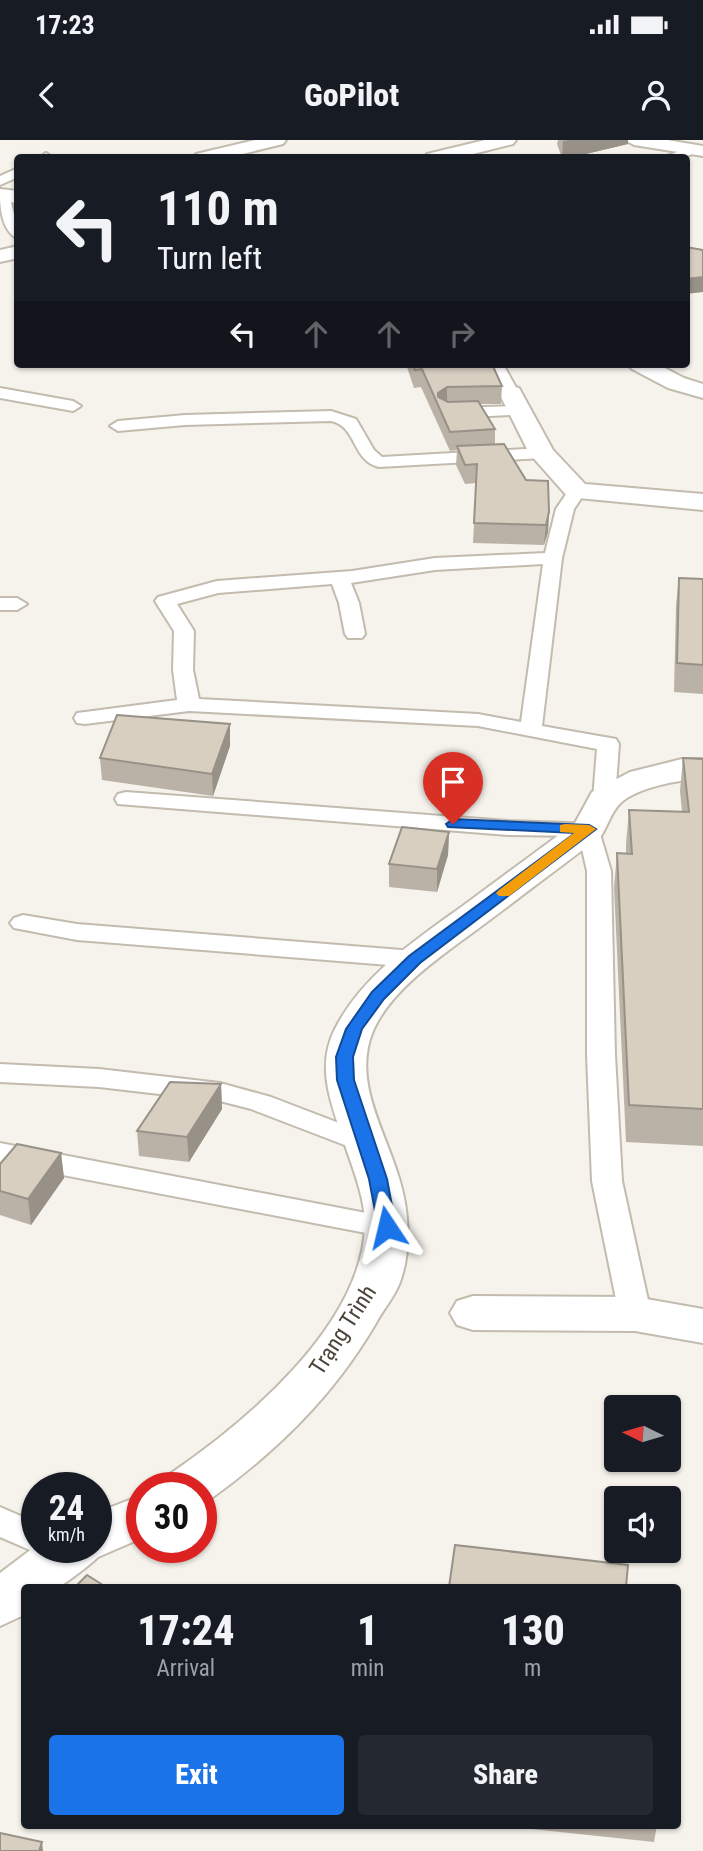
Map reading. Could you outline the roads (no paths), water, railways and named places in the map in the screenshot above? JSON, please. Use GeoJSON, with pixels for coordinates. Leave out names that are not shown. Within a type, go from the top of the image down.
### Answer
{"type":"FeatureCollection","features":[{"type":"Feature","properties":{"kind":"street"},"geometry":{"type":"LineString","coordinates":[[219,154],[277,140]]}},
{"type":"Feature","properties":{"kind":"street"},"geometry":{"type":"LineString","coordinates":[[449,154],[507,140]]}},
{"type":"Feature","properties":{"kind":"street"},"geometry":{"type":"LineString","coordinates":[[634,140],[699,150]]}},
{"type":"Feature","properties":{"kind":"street"},"geometry":{"type":"LineString","coordinates":[[648,368],[676,383],[703,391]]}},
{"type":"Feature","properties":{"kind":"street"},"geometry":{"type":"LineString","coordinates":[[516,402],[542,453],[577,491],[703,502]]}},
{"type":"Feature","properties":{"kind":"street","name":"Trạng Trình"},"geometry":{"type":"LineString","coordinates":[[211,1472],[268,1426],[314,1378],[341,1342],[377,1282],[387,1227],[368,1145],[345,1080],[345,1057],[354,1029],[378,995],[414,959],[642,779],[682,769],[703,769]]}},
{"type":"Feature","properties":{"kind":"street"},"geometry":{"type":"LineString","coordinates":[[473,1313],[635,1314],[703,1326]]}},
{"type":"Feature","properties":{"kind":"street"},"geometry":{"type":"LineString","coordinates":[[22,1584],[45,1563]]}},
{"type":"Feature","properties":{"kind":"street"},"geometry":{"type":"LineString","coordinates":[[0,1604],[21,1585]]}},
{"type":"Feature","properties":{"kind":"lane"},"geometry":{"type":"LineString","coordinates":[[5,192],[5,209],[14,227]]}},
{"type":"Feature","properties":{"kind":"lane"},"geometry":{"type":"LineString","coordinates":[[447,413],[516,402],[497,368]]}},
{"type":"Feature","properties":{"kind":"lane"},"geometry":{"type":"LineString","coordinates":[[0,393],[73,405]]}},
{"type":"Feature","properties":{"kind":"lane"},"geometry":{"type":"LineString","coordinates":[[118,426],[185,420],[331,416],[345,417],[352,423],[370,457],[379,462],[542,453]]}},
{"type":"Feature","properties":{"kind":"lane"},"geometry":{"type":"LineString","coordinates":[[531,730],[553,558],[565,509],[577,491]]}},
{"type":"Feature","properties":{"kind":"lane"},"geometry":{"type":"LineString","coordinates":[[189,705],[183,670],[184,631],[164,601],[217,587],[339,578],[435,564],[553,558]]}},
{"type":"Feature","properties":{"kind":"lane"},"geometry":{"type":"LineString","coordinates":[[339,578],[349,603],[355,634]]}},
{"type":"Feature","properties":{"kind":"lane"},"geometry":{"type":"LineString","coordinates":[[85,718],[189,705],[420,716],[478,720],[608,744],[596,814],[601,1055],[607,1181],[635,1314]]}},
{"type":"Feature","properties":{"kind":"lane"},"geometry":{"type":"LineString","coordinates":[[125,799],[508,828],[596,814]]}},
{"type":"Feature","properties":{"kind":"lane"},"geometry":{"type":"LineString","coordinates":[[23,923],[77,932],[414,959]]}},
{"type":"Feature","properties":{"kind":"lane"},"geometry":{"type":"LineString","coordinates":[[0,1073],[99,1078],[220,1093],[261,1103],[368,1145]]}},
{"type":"Feature","properties":{"kind":"lane"},"geometry":{"type":"LineString","coordinates":[[0,1153],[387,1227]]}},
{"type":"Feature","properties":{"kind":"lane"},"geometry":{"type":"LineString","coordinates":[[0,1521],[21,1529]]}}]}
